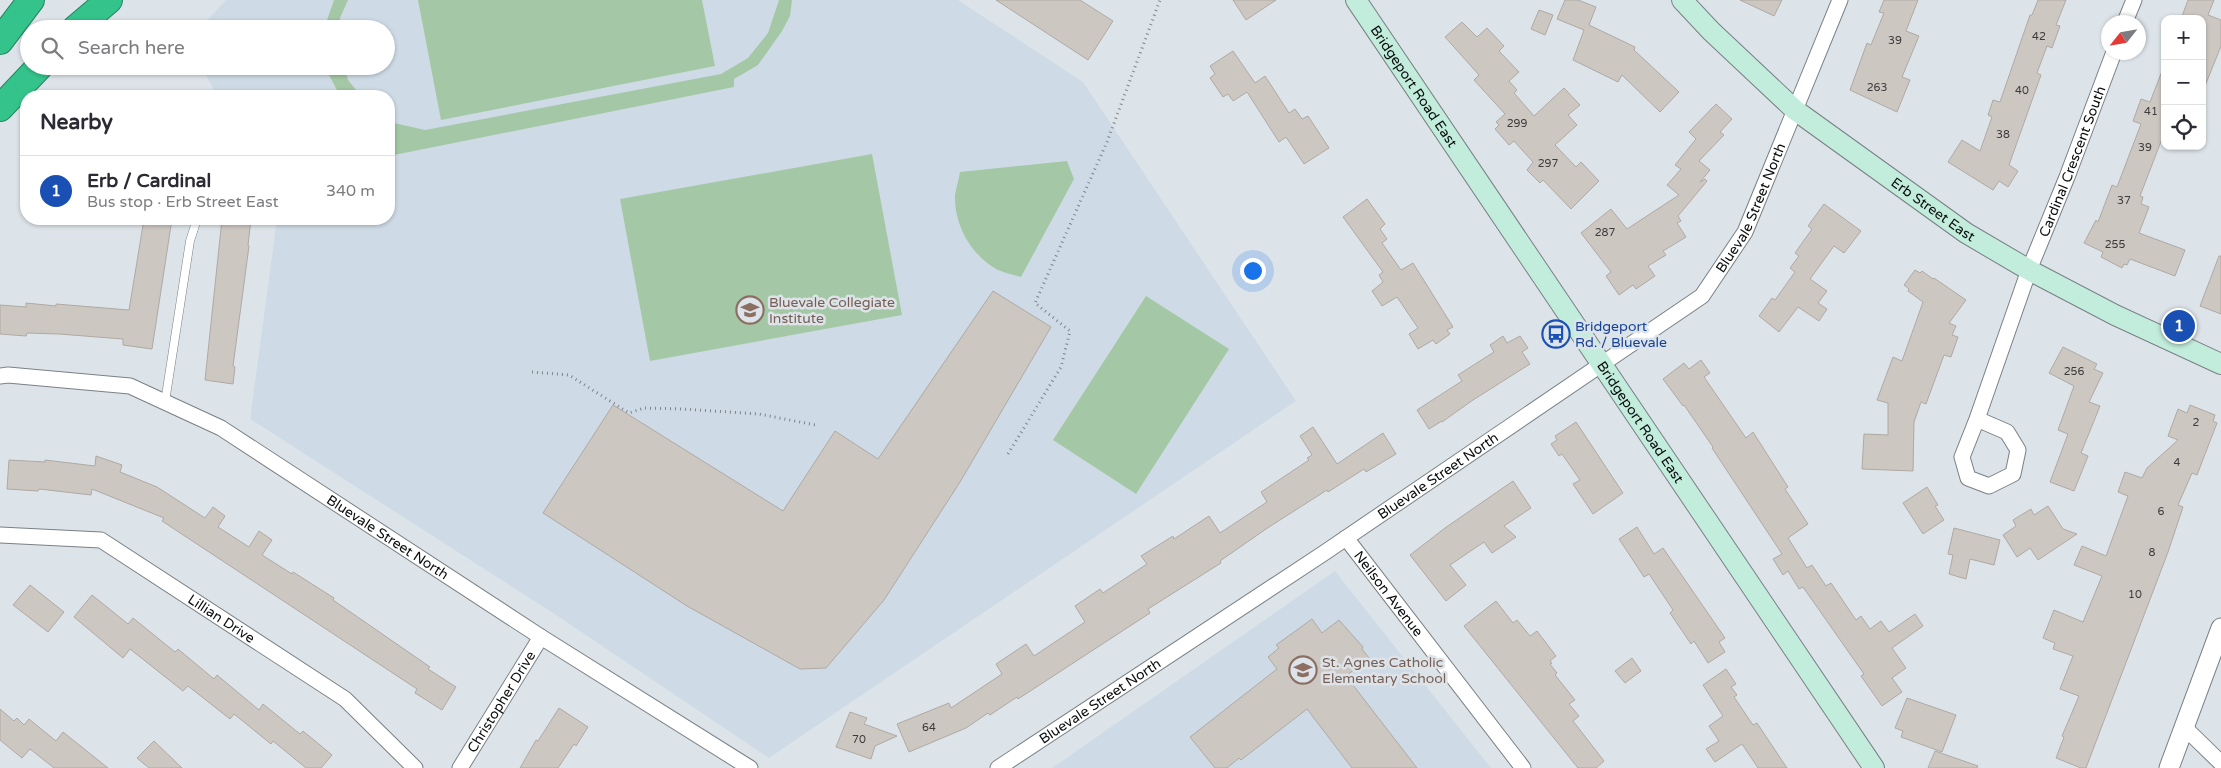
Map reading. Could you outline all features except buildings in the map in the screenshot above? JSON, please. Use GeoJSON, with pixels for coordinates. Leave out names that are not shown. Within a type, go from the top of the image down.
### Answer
{"type":"FeatureCollection","features":[{"type":"Feature","properties":{"kind":"highway"},"geometry":{"type":"LineString","coordinates":[[0,41],[31,0]]}},
{"type":"Feature","properties":{"kind":"highway"},"geometry":{"type":"LineString","coordinates":[[86,20],[109,0]]}},
{"type":"Feature","properties":{"kind":"highway"},"geometry":{"type":"LineString","coordinates":[[0,108],[31,75]]}},
{"type":"Feature","properties":{"kind":"main road","name":"Bridgeport Road East"},"geometry":{"type":"LineString","coordinates":[[1356,0],[1874,768]]}},
{"type":"Feature","properties":{"kind":"main road","name":"Erb Street East"},"geometry":{"type":"LineString","coordinates":[[1682,0],[1711,31],[1795,110],[1966,233],[2029,270],[2114,315],[2221,364]]}},
{"type":"Feature","properties":{"kind":"street","name":"Bluevale Street North"},"geometry":{"type":"LineString","coordinates":[[998,768],[1346,538],[1702,296],[1745,232],[1840,0]]}},
{"type":"Feature","properties":{"kind":"street"},"geometry":{"type":"LineString","coordinates":[[2129,15],[2134,0]]}},
{"type":"Feature","properties":{"kind":"street","name":"Cardinal Crescent South"},"geometry":{"type":"LineString","coordinates":[[1978,418],[2029,270],[2067,178],[2111,60]]}},
{"type":"Feature","properties":{"kind":"street","name":"Bluevale Street North"},"geometry":{"type":"LineString","coordinates":[[0,376],[8,375],[130,386],[221,428],[541,637],[750,768]]}},
{"type":"Feature","properties":{"kind":"street"},"geometry":{"type":"LineString","coordinates":[[1978,418],[2007,432],[2018,450],[2013,474],[1990,486],[1968,478],[1962,456],[1978,418]]}},
{"type":"Feature","properties":{"kind":"street","name":"Lillian Drive"},"geometry":{"type":"LineString","coordinates":[[0,535],[101,540],[345,699],[415,768]]}},
{"type":"Feature","properties":{"kind":"street","name":"Neilson Avenue"},"geometry":{"type":"LineString","coordinates":[[1346,538],[1524,768]]}},
{"type":"Feature","properties":{"kind":"street"},"geometry":{"type":"LineString","coordinates":[[2169,768],[2221,628]]}},
{"type":"Feature","properties":{"kind":"street","name":"Christopher Drive"},"geometry":{"type":"LineString","coordinates":[[460,768],[541,637]]}},
{"type":"Feature","properties":{"kind":"street"},"geometry":{"type":"LineString","coordinates":[[2184,727],[2221,763]]}},
{"type":"Feature","properties":{"kind":"lane"},"geometry":{"type":"LineString","coordinates":[[165,402],[190,241],[195,225]]}},
{"type":"Feature","properties":{"kind":"path"},"geometry":{"type":"LineString","coordinates":[[1008,454],[1061,367],[1070,331],[1035,303],[1107,142],[1160,0]]}},
{"type":"Feature","properties":{"kind":"path"},"geometry":{"type":"LineString","coordinates":[[532,372],[569,375],[629,413],[644,408],[682,408],[759,414],[815,425]]}},
{"type":"Feature","properties":{"kind":"shaded area","name":"Bluevale Collegiate Institute"},"geometry":{"type":"Polygon","coordinates":[[[226,0],[958,0],[1083,82],[1296,401],[769,758],[553,613],[250,419],[276,225],[395,225],[395,90],[214,90],[206,75],[395,75],[395,20],[207,20],[226,0]]]}},
{"type":"Feature","properties":{"kind":"shaded area","name":"St. Agnes Catholic Elementary School"},"geometry":{"type":"Polygon","coordinates":[[[1335,571],[1491,768],[1052,768],[1335,571]]]}},
{"type":"Feature","properties":{"kind":"green space"},"geometry":{"type":"Polygon","coordinates":[[[334,0],[348,0],[340,20],[327,20],[334,0]]]}},
{"type":"Feature","properties":{"kind":"green space"},"geometry":{"type":"Polygon","coordinates":[[[418,0],[702,0],[715,66],[441,120],[418,0]]]}},
{"type":"Feature","properties":{"kind":"green space"},"geometry":{"type":"Polygon","coordinates":[[[779,0],[792,0],[790,16],[782,31],[758,65],[734,79],[734,87],[395,155],[395,123],[425,130],[721,74],[748,58],[768,33],[779,0]]]}},
{"type":"Feature","properties":{"kind":"green space"},"geometry":{"type":"Polygon","coordinates":[[[329,75],[347,75],[356,90],[337,90],[329,75]]]}},
{"type":"Feature","properties":{"kind":"green space"},"geometry":{"type":"Polygon","coordinates":[[[872,154],[902,315],[650,361],[620,199],[872,154]]]}},
{"type":"Feature","properties":{"kind":"green space"},"geometry":{"type":"Polygon","coordinates":[[[1067,161],[1074,179],[1021,277],[998,270],[980,257],[961,229],[955,207],[955,195],[960,172],[1067,161]]]}},
{"type":"Feature","properties":{"kind":"green space"},"geometry":{"type":"Polygon","coordinates":[[[1146,296],[1229,349],[1136,494],[1053,440],[1146,296]]]}},
{"type":"Feature","properties":{"kind":"place","name":"Bluevale Collegiate Institute"},"geometry":{"type":"Point","coordinates":[750,310]}},
{"type":"Feature","properties":{"kind":"place","name":"Erb / Cardinal"},"geometry":{"type":"Point","coordinates":[2179,326]}},
{"type":"Feature","properties":{"kind":"place","name":"Bridgeport Rd. / Bluevale"},"geometry":{"type":"Point","coordinates":[1556,334]}},
{"type":"Feature","properties":{"kind":"place","name":"St. Agnes Catholic Elementary School"},"geometry":{"type":"Point","coordinates":[1303,670]}}]}
